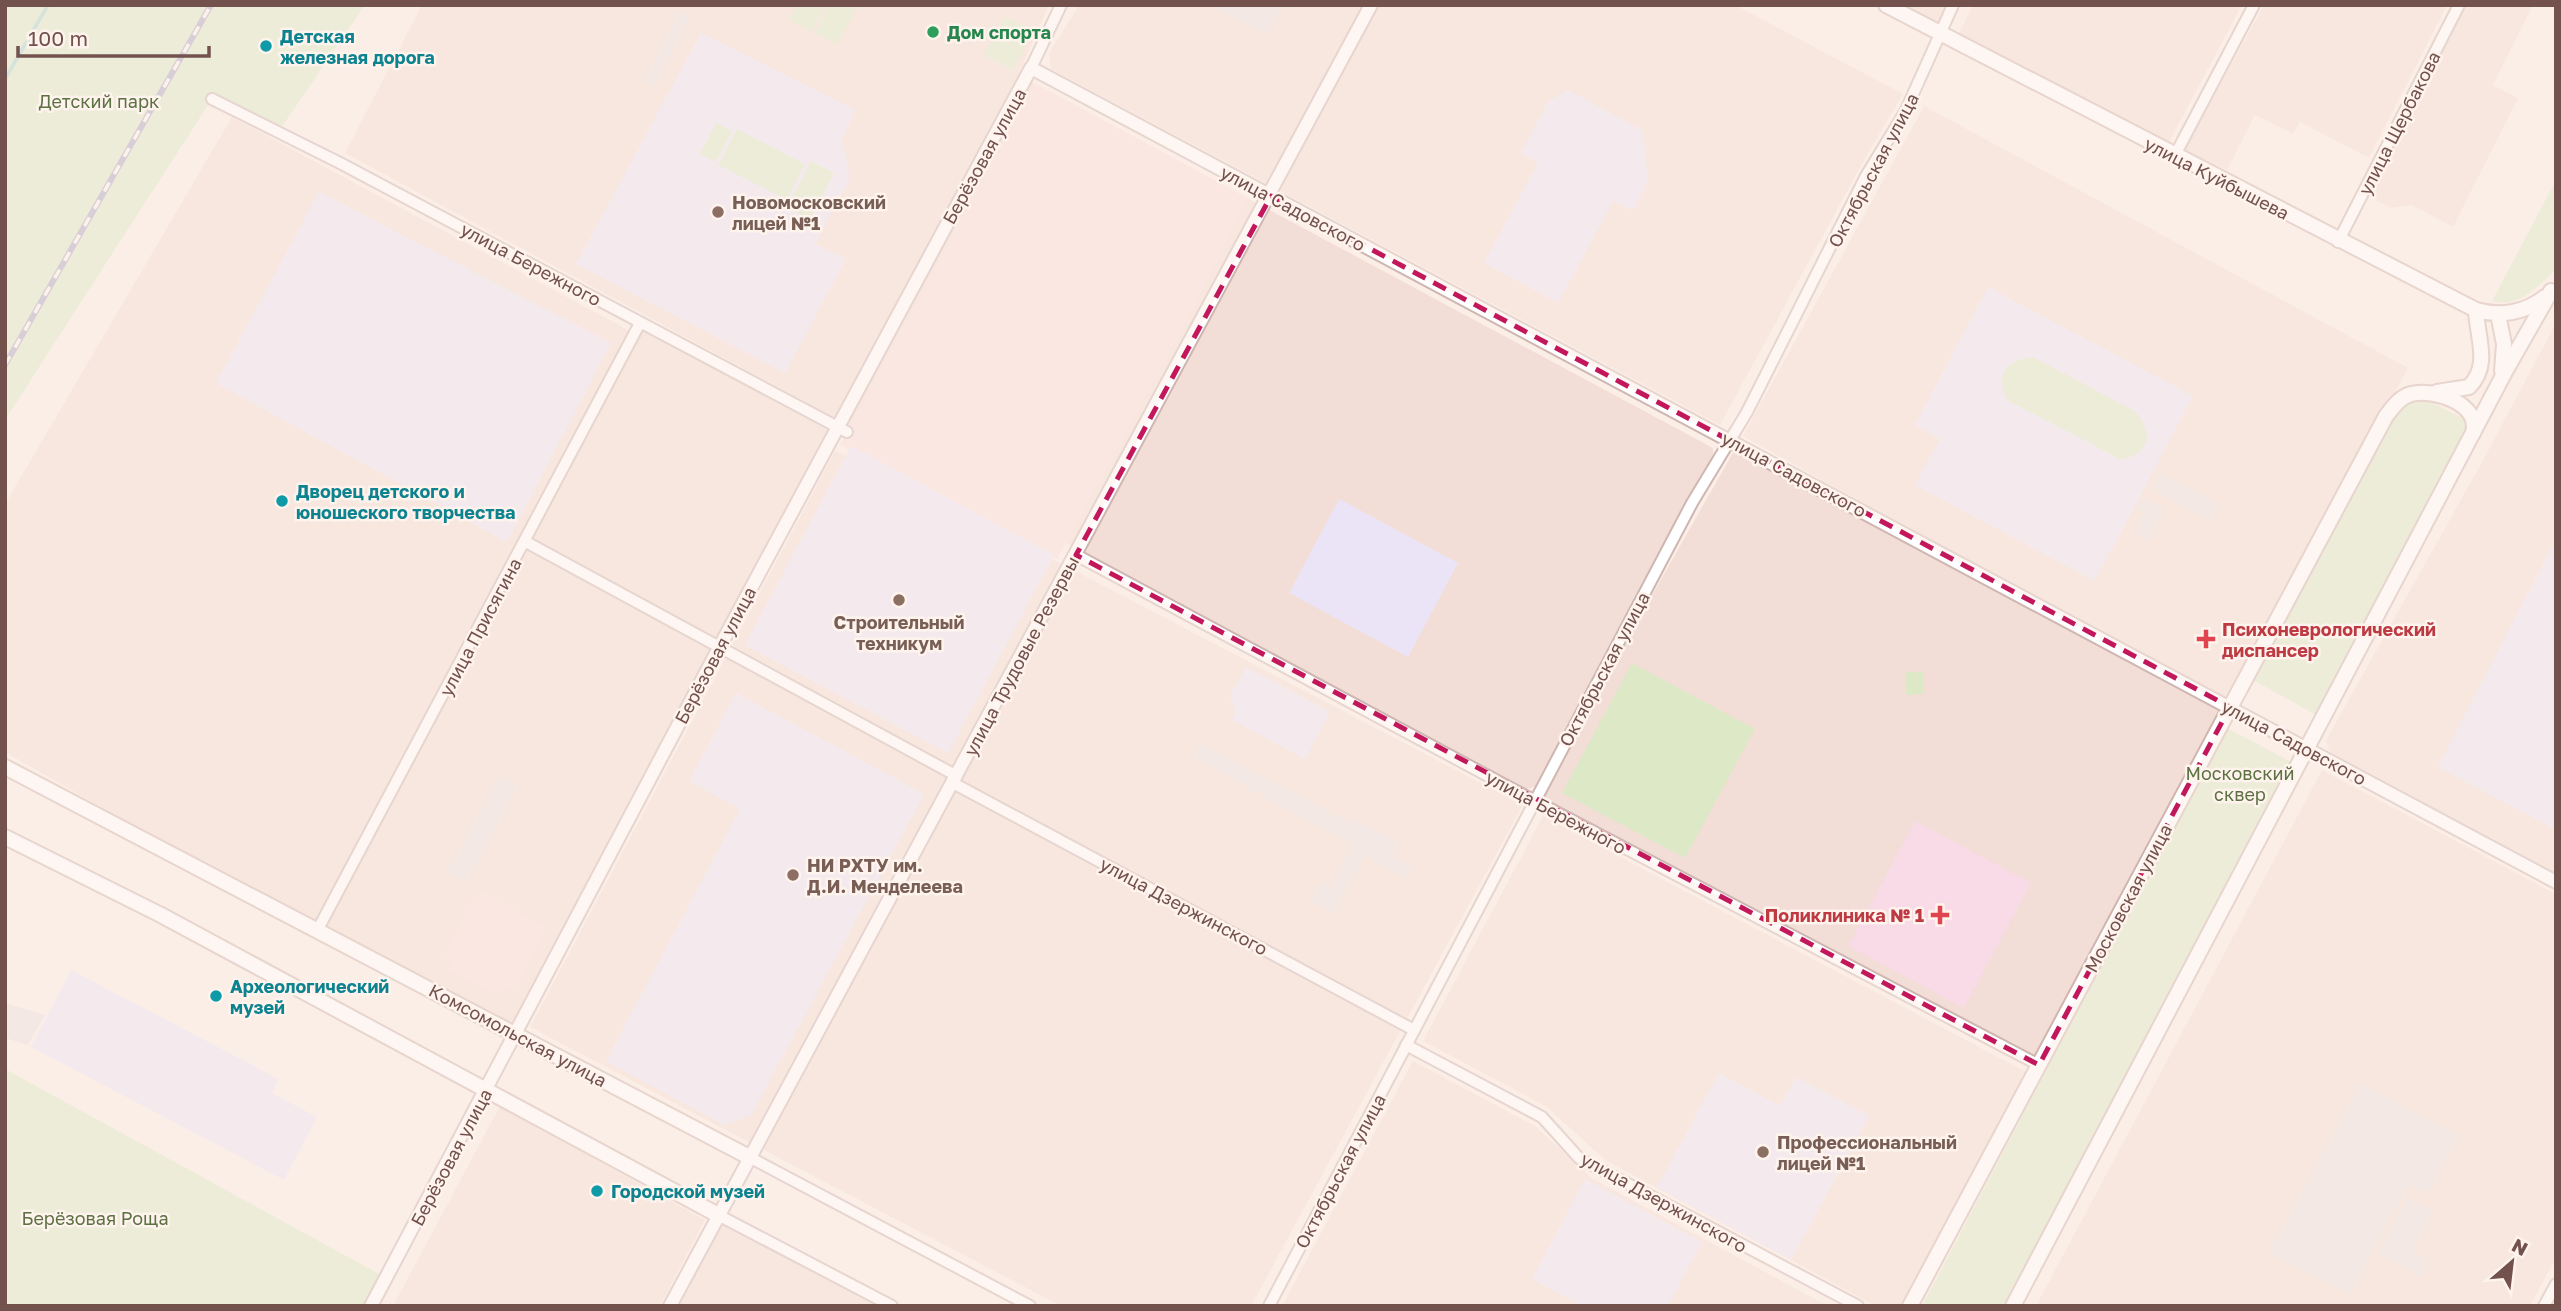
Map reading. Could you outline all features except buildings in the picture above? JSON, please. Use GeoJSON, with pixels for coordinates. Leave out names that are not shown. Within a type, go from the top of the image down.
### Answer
{"type":"FeatureCollection","features":[{"type":"Feature","properties":{"kind":"main road","name":"улица Куйбышева"},"geometry":{"type":"LineString","coordinates":[[1886,5],[2174,157],[2476,310],[2498,314],[2533,306],[2553,289]]}},
{"type":"Feature","properties":{"kind":"main road"},"geometry":{"type":"LineString","coordinates":[[2013,1306],[2500,382],[2553,289]]}},
{"type":"Feature","properties":{"kind":"main road"},"geometry":{"type":"LineString","coordinates":[[2430,392],[2469,387],[2480,374],[2482,348],[2476,310]]}},
{"type":"Feature","properties":{"kind":"main road"},"geometry":{"type":"LineString","coordinates":[[2498,314],[2504,344],[2500,382]]}},
{"type":"Feature","properties":{"kind":"main road"},"geometry":{"type":"LineString","coordinates":[[2430,392],[2467,410],[2474,428],[2471,440]]}},
{"type":"Feature","properties":{"kind":"main road","name":"Московская улица"},"geometry":{"type":"LineString","coordinates":[[1910,1306],[2386,416],[2401,399],[2410,394],[2430,392]]}},
{"type":"Feature","properties":{"kind":"main road","name":"Комсомольская улица"},"geometry":{"type":"LineString","coordinates":[[5,767],[751,1158]]}},
{"type":"Feature","properties":{"kind":"main road"},"geometry":{"type":"LineString","coordinates":[[5,837],[160,915],[720,1216]]}},
{"type":"Feature","properties":{"kind":"street","name":"Берёзовая улица"},"geometry":{"type":"LineString","coordinates":[[371,1306],[720,646],[843,429],[1031,68],[1061,5]]}},
{"type":"Feature","properties":{"kind":"street","name":"улица Трудовые Резервы"},"geometry":{"type":"LineString","coordinates":[[670,1306],[1271,196],[1371,5]]}},
{"type":"Feature","properties":{"kind":"street","name":"Октябрьская улица"},"geometry":{"type":"LineString","coordinates":[[1269,1306],[1692,503],[1770,368],[1866,176],[1905,112],[1953,5]]}},
{"type":"Feature","properties":{"kind":"street"},"geometry":{"type":"LineString","coordinates":[[2174,157],[2254,5]]}},
{"type":"Feature","properties":{"kind":"street","name":"улица Щербакова"},"geometry":{"type":"LineString","coordinates":[[2339,242],[2459,5]]}},
{"type":"Feature","properties":{"kind":"street","name":"улица Садовского"},"geometry":{"type":"LineString","coordinates":[[1031,68],[2556,881]]}},
{"type":"Feature","properties":{"kind":"street","name":"улица Бережного"},"geometry":{"type":"LineString","coordinates":[[212,99],[340,163],[843,429]]}},
{"type":"Feature","properties":{"kind":"street","name":"улица Присягина"},"geometry":{"type":"LineString","coordinates":[[317,931],[640,323]]}},
{"type":"Feature","properties":{"kind":"street","name":"улица Дзержинского"},"geometry":{"type":"LineString","coordinates":[[526,542],[720,646],[955,779],[1414,1030]]}},
{"type":"Feature","properties":{"kind":"street","name":"улица Бережного"},"geometry":{"type":"LineString","coordinates":[[1076,555],[1535,801],[2039,1065]]}},
{"type":"Feature","properties":{"kind":"street","name":"улица Дзержинского"},"geometry":{"type":"LineString","coordinates":[[1406,1045],[1542,1117],[1579,1158],[1858,1306]]}},
{"type":"Feature","properties":{"kind":"street","name":"Комсомольская улица"},"geometry":{"type":"LineString","coordinates":[[751,1158],[1030,1306]]}},
{"type":"Feature","properties":{"kind":"street"},"geometry":{"type":"LineString","coordinates":[[720,1216],[892,1306]]}},
{"type":"Feature","properties":{"kind":"street"},"geometry":{"type":"LineString","coordinates":[[2544,1306],[2556,1284]]}},
{"type":"Feature","properties":{"kind":"highlighted area"},"geometry":{"type":"Polygon","coordinates":[[[1271,196],[2230,707],[2039,1065],[1076,555],[1271,196]]]}},
{"type":"Feature","properties":{"kind":"shaded area"},"geometry":{"type":"Polygon","coordinates":[[[422,5],[1049,5],[1018,75],[1713,448],[1713,456],[1536,786],[1524,790],[345,153],[422,5]]]}},
{"type":"Feature","properties":{"kind":"shaded area"},"geometry":{"type":"Polygon","coordinates":[[[1072,5],[1735,5],[1903,94],[1863,162],[1720,425],[1051,69],[1049,53],[1077,9],[1072,5]]]}},
{"type":"Feature","properties":{"kind":"shaded area"},"geometry":{"type":"Polygon","coordinates":[[[1209,5],[1284,5],[1267,36],[1209,5]]]}},
{"type":"Feature","properties":{"kind":"shaded area"},"geometry":{"type":"Polygon","coordinates":[[[1905,5],[1948,5],[1939,23],[1905,5]]]}},
{"type":"Feature","properties":{"kind":"shaded area"},"geometry":{"type":"Polygon","coordinates":[[[1973,5],[2242,5],[2169,142],[1959,33],[1973,5]]]}},
{"type":"Feature","properties":{"kind":"shaded area"},"geometry":{"type":"Polygon","coordinates":[[[2264,5],[2447,5],[2369,158],[2300,122],[2293,134],[2255,115],[2227,170],[2184,150],[2264,5]]]}},
{"type":"Feature","properties":{"kind":"shaded area"},"geometry":{"type":"Polygon","coordinates":[[[2464,5],[2533,5],[2493,85],[2518,98],[2453,227],[2412,205],[2391,208],[2367,195],[2464,5]]]}},
{"type":"Feature","properties":{"kind":"shaded area"},"geometry":{"type":"Polygon","coordinates":[[[679,11],[690,17],[654,87],[643,81],[679,11]]]}},
{"type":"Feature","properties":{"kind":"shaded area","name":"Новомосковский лицей №1"},"geometry":{"type":"Polygon","coordinates":[[[701,33],[855,110],[841,142],[848,161],[849,180],[815,244],[846,259],[785,373],[576,264],[701,33]]]}},
{"type":"Feature","properties":{"kind":"shaded area"},"geometry":{"type":"Polygon","coordinates":[[[1035,83],[1248,198],[1192,310],[1057,559],[840,445],[1035,83]]]}},
{"type":"Feature","properties":{"kind":"shaded area"},"geometry":{"type":"Polygon","coordinates":[[[1568,90],[1643,131],[1648,181],[1633,211],[1613,201],[1558,303],[1484,263],[1538,163],[1521,153],[1548,102],[1568,90]]]}},
{"type":"Feature","properties":{"kind":"shaded area"},"geometry":{"type":"Polygon","coordinates":[[[1924,106],[2408,368],[2039,1065],[1535,801],[1734,451],[2200,692],[1743,436],[1924,106]]]}},
{"type":"Feature","properties":{"kind":"shaded area"},"geometry":{"type":"Polygon","coordinates":[[[232,117],[632,332],[641,331],[831,431],[516,1033],[317,931],[5,752],[5,504],[232,117]]]}},
{"type":"Feature","properties":{"kind":"shaded area"},"geometry":{"type":"Polygon","coordinates":[[[319,192],[611,343],[507,542],[216,383],[319,192]]]}},
{"type":"Feature","properties":{"kind":"shaded area"},"geometry":{"type":"Polygon","coordinates":[[[1988,287],[2193,396],[2095,581],[1915,485],[1940,439],[1915,425],[1988,287]]]}},
{"type":"Feature","properties":{"kind":"shaded area"},"geometry":{"type":"Polygon","coordinates":[[[2556,323],[2556,876],[2331,756],[2326,740],[2481,464],[2556,323]]]}},
{"type":"Feature","properties":{"kind":"shaded area","name":"Строительный техникум"},"geometry":{"type":"Polygon","coordinates":[[[851,446],[1054,555],[948,753],[745,645],[851,446]]]}},
{"type":"Feature","properties":{"kind":"shaded area"},"geometry":{"type":"Polygon","coordinates":[[[835,451],[878,468],[1523,805],[1251,1306],[1061,1306],[530,1027],[835,451]]]}},
{"type":"Feature","properties":{"kind":"shaded area"},"geometry":{"type":"Polygon","coordinates":[[[2159,473],[2219,505],[2211,520],[2151,488],[2159,473]]]}},
{"type":"Feature","properties":{"kind":"shaded area"},"geometry":{"type":"Polygon","coordinates":[[[2141,498],[2165,510],[2148,541],[2134,533],[2144,513],[2136,509],[2141,498]]]}},
{"type":"Feature","properties":{"kind":"shaded area"},"geometry":{"type":"Polygon","coordinates":[[[1339,499],[1458,563],[1408,657],[1289,593],[1339,499]]]}},
{"type":"Feature","properties":{"kind":"shaded area"},"geometry":{"type":"Polygon","coordinates":[[[2556,539],[2556,823],[2553,828],[2438,767],[2556,539]]]}},
{"type":"Feature","properties":{"kind":"shaded area"},"geometry":{"type":"Polygon","coordinates":[[[1246,667],[1330,712],[1305,759],[1232,720],[1236,713],[1230,696],[1246,667]]]}},
{"type":"Feature","properties":{"kind":"shaded area","name":"НИ РХТУ им. Д.И. Менделеева"},"geometry":{"type":"Polygon","coordinates":[[[736,693],[924,794],[751,1115],[724,1125],[606,1061],[740,809],[689,781],[736,693]]]}},
{"type":"Feature","properties":{"kind":"shaded area"},"geometry":{"type":"Polygon","coordinates":[[[1200,743],[1349,823],[1353,817],[1399,842],[1392,856],[1413,868],[1407,879],[1365,856],[1334,913],[1310,900],[1320,881],[1331,886],[1353,844],[1192,758],[1200,743]]]}},
{"type":"Feature","properties":{"kind":"shaded area"},"geometry":{"type":"Polygon","coordinates":[[[2322,770],[2556,894],[2556,1258],[2530,1306],[2036,1306],[2322,770]]]}},
{"type":"Feature","properties":{"kind":"shaded area"},"geometry":{"type":"Polygon","coordinates":[[[499,776],[518,786],[467,882],[447,872],[499,776]]]}},
{"type":"Feature","properties":{"kind":"shaded area"},"geometry":{"type":"Polygon","coordinates":[[[1543,816],[2030,1074],[1906,1306],[1876,1306],[1605,1160],[1547,1107],[1423,1041],[1543,816]]]}},
{"type":"Feature","properties":{"kind":"shaded area","name":"Поликлиника № 1"},"geometry":{"type":"Polygon","coordinates":[[[1915,821],[2031,883],[1964,1008],[1848,946],[1915,821]]]}},
{"type":"Feature","properties":{"kind":"shaded area"},"geometry":{"type":"Polygon","coordinates":[[[479,891],[547,927],[516,987],[495,994],[448,970],[452,960],[444,956],[479,891]]]}},
{"type":"Feature","properties":{"kind":"shaded area"},"geometry":{"type":"Polygon","coordinates":[[[71,970],[279,1079],[272,1093],[317,1117],[284,1180],[31,1047],[71,970]]]}},
{"type":"Feature","properties":{"kind":"shaded area"},"geometry":{"type":"Polygon","coordinates":[[[5,1003],[45,1015],[28,1045],[5,1038],[5,1003]]]}},
{"type":"Feature","properties":{"kind":"shaded area"},"geometry":{"type":"Polygon","coordinates":[[[1413,1061],[1535,1126],[1593,1179],[1828,1306],[1282,1306],[1413,1061]]]}},
{"type":"Feature","properties":{"kind":"shaded area","name":"Профессиональный лицей №1"},"geometry":{"type":"Polygon","coordinates":[[[1719,1073],[1780,1106],[1796,1077],[1869,1116],[1791,1260],[1657,1187],[1719,1073]]]}},
{"type":"Feature","properties":{"kind":"shaded area"},"geometry":{"type":"Polygon","coordinates":[[[2360,1083],[2459,1136],[2428,1194],[2409,1185],[2350,1295],[2269,1252],[2360,1083]]]}},
{"type":"Feature","properties":{"kind":"shaded area"},"geometry":{"type":"Polygon","coordinates":[[[500,1106],[705,1220],[660,1306],[393,1306],[500,1106]]]}},
{"type":"Feature","properties":{"kind":"shaded area"},"geometry":{"type":"Polygon","coordinates":[[[1585,1179],[1702,1242],[1668,1306],[1582,1306],[1532,1279],[1585,1179]]]}},
{"type":"Feature","properties":{"kind":"shaded area"},"geometry":{"type":"Polygon","coordinates":[[[2406,1198],[2433,1212],[2412,1251],[2429,1261],[2421,1277],[2377,1254],[2406,1198]]]}},
{"type":"Feature","properties":{"kind":"shaded area"},"geometry":{"type":"Polygon","coordinates":[[[720,1216],[891,1306],[672,1306],[720,1216]]]}},
{"type":"Feature","properties":{"kind":"green space","name":"Детский парк"},"geometry":{"type":"Polygon","coordinates":[[[5,5],[365,5],[277,134],[212,99],[5,420],[5,5]]]}},
{"type":"Feature","properties":{"kind":"green space"},"geometry":{"type":"Polygon","coordinates":[[[797,5],[826,5],[812,32],[789,20],[797,5]]]}},
{"type":"Feature","properties":{"kind":"green space"},"geometry":{"type":"Polygon","coordinates":[[[829,5],[858,5],[837,45],[815,33],[829,5]]]}},
{"type":"Feature","properties":{"kind":"green space"},"geometry":{"type":"Polygon","coordinates":[[[1005,16],[1034,31],[1013,70],[984,55],[1005,16]]]}},
{"type":"Feature","properties":{"kind":"green space"},"geometry":{"type":"Polygon","coordinates":[[[716,123],[732,131],[716,162],[700,154],[716,123]]]}},
{"type":"Feature","properties":{"kind":"green space"},"geometry":{"type":"Polygon","coordinates":[[[737,129],[805,164],[787,200],[718,165],[737,129]]]}},
{"type":"Feature","properties":{"kind":"green space"},"geometry":{"type":"Polygon","coordinates":[[[811,161],[834,173],[810,220],[787,208],[811,161]]]}},
{"type":"Feature","properties":{"kind":"green space"},"geometry":{"type":"Polygon","coordinates":[[[2556,180],[2556,269],[2535,289],[2519,299],[2502,303],[2492,301],[2556,180]]]}},
{"type":"Feature","properties":{"kind":"green space"},"geometry":{"type":"Polygon","coordinates":[[[2033,357],[2135,411],[2147,434],[2144,447],[2122,460],[2007,400],[2002,383],[2005,370],[2016,361],[2033,357]]]}},
{"type":"Feature","properties":{"kind":"green space","name":"Московский сквер"},"geometry":{"type":"Polygon","coordinates":[[[2423,398],[2466,420],[2465,432],[2316,715],[2253,680],[2399,408],[2423,398]]]}},
{"type":"Feature","properties":{"kind":"green space"},"geometry":{"type":"Polygon","coordinates":[[[1632,663],[1755,729],[1685,858],[1562,793],[1632,663]]]}},
{"type":"Feature","properties":{"kind":"green space"},"geometry":{"type":"Polygon","coordinates":[[[1905,672],[1923,672],[1924,694],[1906,695],[1905,672]]]}},
{"type":"Feature","properties":{"kind":"green space","name":"Московский сквер"},"geometry":{"type":"Polygon","coordinates":[[[2227,728],[2293,763],[2003,1306],[1922,1306],[2227,728]]]}},
{"type":"Feature","properties":{"kind":"green space","name":"Берёзовая Роща"},"geometry":{"type":"Polygon","coordinates":[[[5,1069],[381,1275],[364,1306],[5,1306],[5,1069]]]}},
{"type":"Feature","properties":{"kind":"waterway"},"geometry":{"type":"LineString","coordinates":[[5,79],[48,5]]}},
{"type":"Feature","properties":{"kind":"railway"},"geometry":{"type":"LineString","coordinates":[[5,365],[211,5]]}},
{"type":"Feature","properties":{"kind":"place","name":"Дом спорта"},"geometry":{"type":"Point","coordinates":[933,32]}},
{"type":"Feature","properties":{"kind":"place","name":"Детская железная дорога"},"geometry":{"type":"Point","coordinates":[266,46]}},
{"type":"Feature","properties":{"kind":"place","name":"Новомосковский лицей №1"},"geometry":{"type":"Point","coordinates":[718,212]}},
{"type":"Feature","properties":{"kind":"place","name":"Дворец детского и юношеского творчества"},"geometry":{"type":"Point","coordinates":[282,501]}},
{"type":"Feature","properties":{"kind":"place","name":"Строительный техникум"},"geometry":{"type":"Point","coordinates":[899,600]}},
{"type":"Feature","properties":{"kind":"place","name":"Психоневрологический диспансер"},"geometry":{"type":"Point","coordinates":[2206,639]}},
{"type":"Feature","properties":{"kind":"place","name":"НИ РХТУ им. Д.И. Менделеева"},"geometry":{"type":"Point","coordinates":[793,875]}},
{"type":"Feature","properties":{"kind":"place","name":"Поликлиника № 1"},"geometry":{"type":"Point","coordinates":[1940,915]}},
{"type":"Feature","properties":{"kind":"place","name":"Археологический музей"},"geometry":{"type":"Point","coordinates":[216,996]}},
{"type":"Feature","properties":{"kind":"place","name":"Профессиональный лицей №1"},"geometry":{"type":"Point","coordinates":[1763,1152]}},
{"type":"Feature","properties":{"kind":"place","name":"Городской музей"},"geometry":{"type":"Point","coordinates":[597,1191]}}]}
